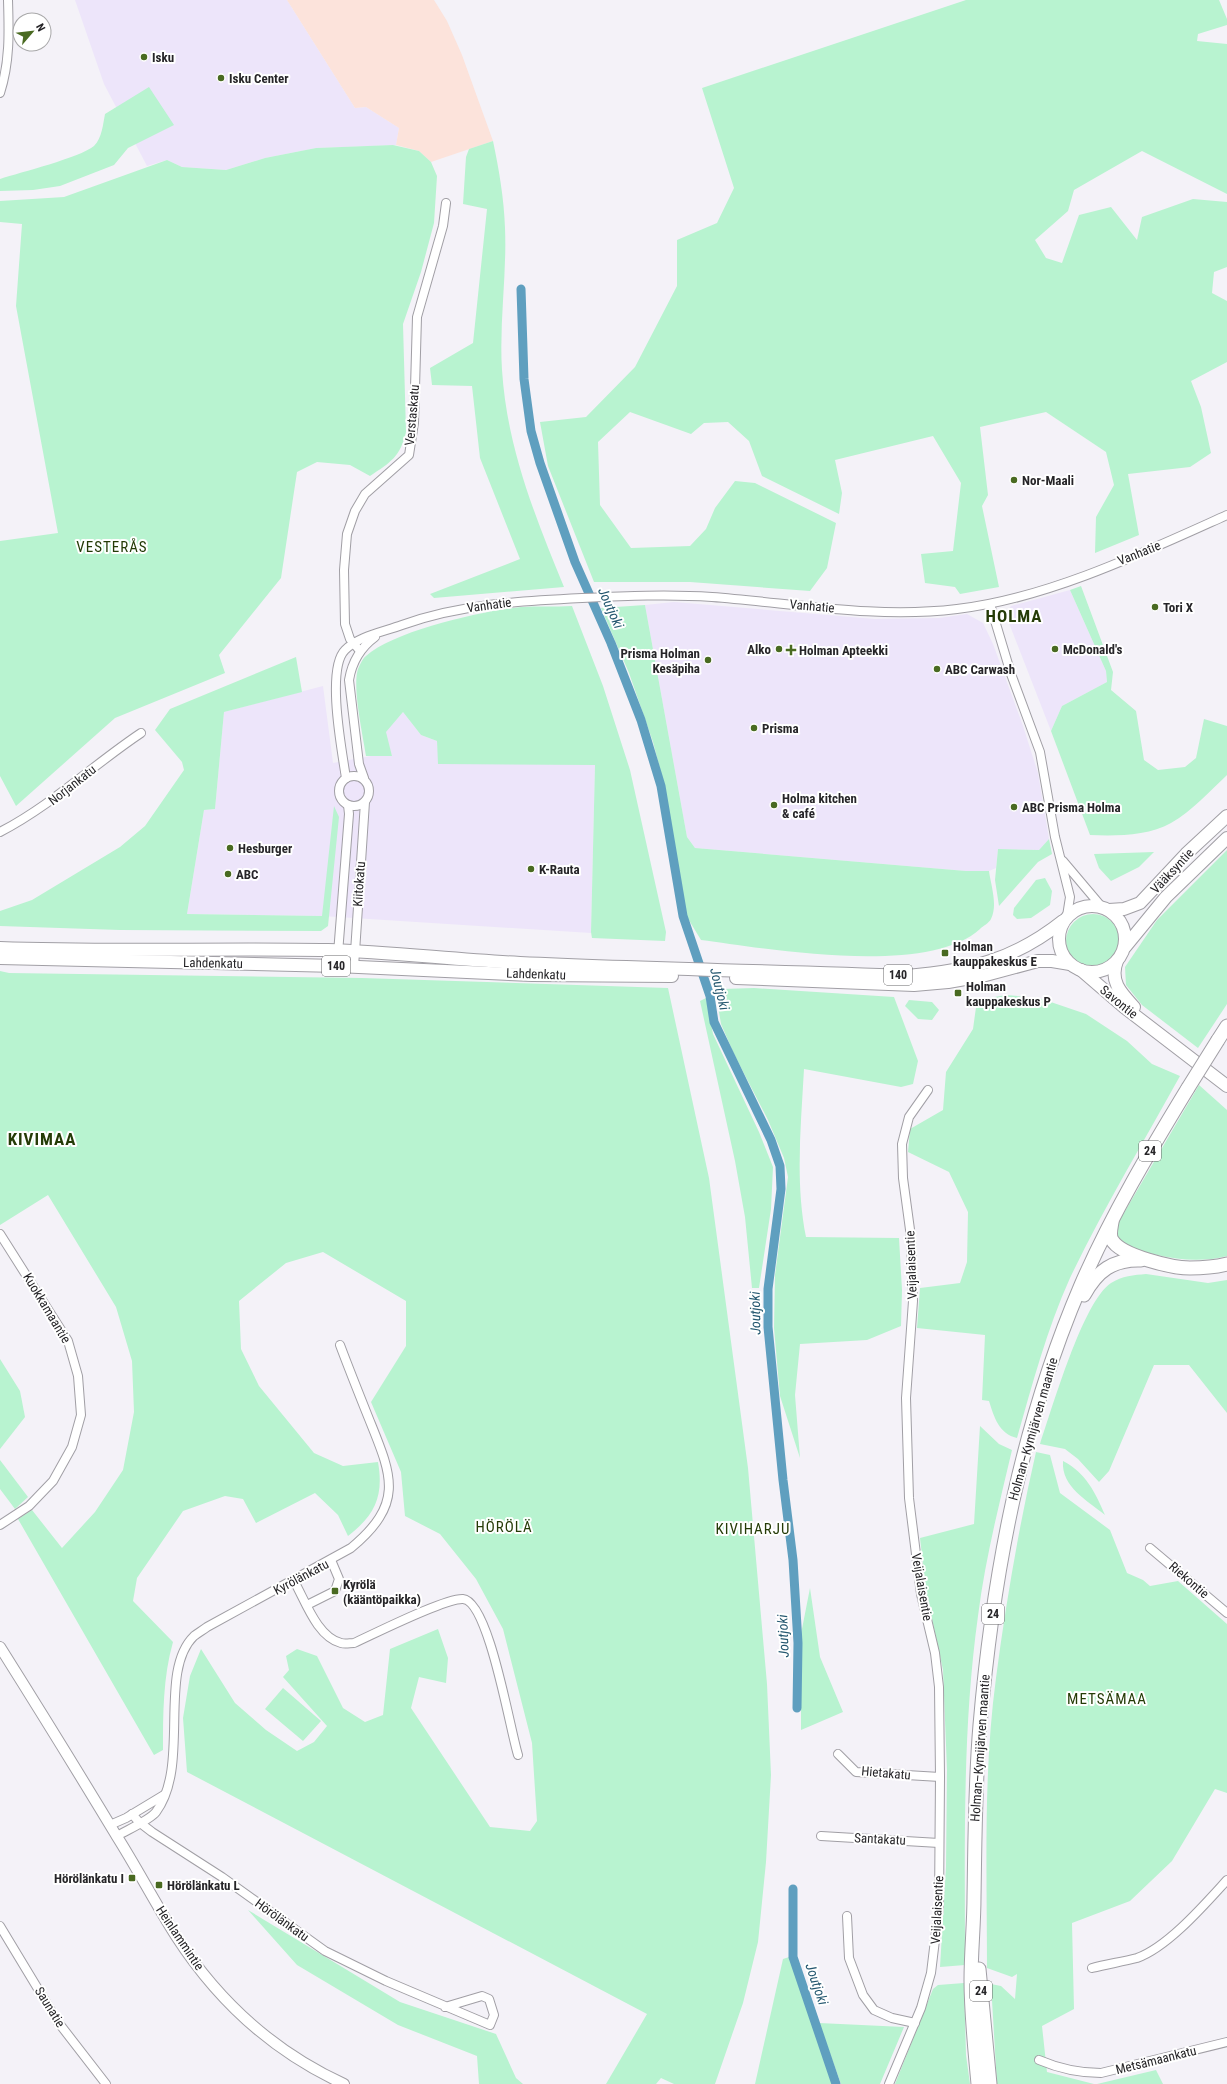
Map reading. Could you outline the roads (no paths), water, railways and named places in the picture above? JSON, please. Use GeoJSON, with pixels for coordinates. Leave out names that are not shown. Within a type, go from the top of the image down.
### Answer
{"type":"FeatureCollection","features":[{"type":"Feature","properties":{"kind":"highway","name":"Holman–Kymijärven maantie"},"geometry":{"type":"LineString","coordinates":[[978,2084],[971,1981],[974,1842],[980,1726],[1000,1561],[1012,1501],[1029,1435],[1060,1338],[1081,1285],[1114,1214],[1188,1088],[1227,1026]]}},
{"type":"Feature","properties":{"kind":"highway"},"geometry":{"type":"LineString","coordinates":[[1114,1214],[1110,1234],[1116,1245],[1130,1253],[1153,1261],[1188,1268],[1227,1264]]}},
{"type":"Feature","properties":{"kind":"highway"},"geometry":{"type":"LineString","coordinates":[[1060,1338],[1088,1287],[1101,1271],[1125,1260],[1153,1261]]}},
{"type":"Feature","properties":{"kind":"highway","name":"Holman–Kymijärven maantie"},"geometry":{"type":"LineString","coordinates":[[974,1897],[981,2000],[990,2084]]}},
{"type":"Feature","properties":{"kind":"main road","name":"Vääksyntie"},"geometry":{"type":"LineString","coordinates":[[1105,908],[1124,909],[1140,903],[1191,850],[1227,816]]}},
{"type":"Feature","properties":{"kind":"main road","name":"Vääksyntie"},"geometry":{"type":"LineString","coordinates":[[1125,947],[1166,898],[1227,838]]}},
{"type":"Feature","properties":{"kind":"main road","name":"140"},"geometry":{"type":"LineString","coordinates":[[1065,919],[1082,907],[1105,908]]}},
{"type":"Feature","properties":{"kind":"main road"},"geometry":{"type":"LineString","coordinates":[[1105,908],[1123,925],[1126,933],[1125,947]]}},
{"type":"Feature","properties":{"kind":"main road","name":"Lahdenkatu"},"geometry":{"type":"LineString","coordinates":[[0,948],[111,951],[212,948],[355,951],[488,962],[671,972],[907,976],[957,970],[1010,955],[1030,945],[1065,919]]}},
{"type":"Feature","properties":{"kind":"main road"},"geometry":{"type":"LineString","coordinates":[[1065,919],[1059,937],[1059,945],[1070,964]]}},
{"type":"Feature","properties":{"kind":"main road","name":"140"},"geometry":{"type":"LineString","coordinates":[[1070,964],[1088,972],[1103,971],[1117,961],[1125,947]]}},
{"type":"Feature","properties":{"kind":"main road","name":"Lahdenkatu"},"geometry":{"type":"LineString","coordinates":[[0,958],[337,966],[532,975],[671,972]]}},
{"type":"Feature","properties":{"kind":"main road","name":"Lahdenkatu"},"geometry":{"type":"LineString","coordinates":[[720,973],[914,985],[948,982],[982,976],[1038,961],[1052,960],[1070,964]]}},
{"type":"Feature","properties":{"kind":"main road","name":"Savontie"},"geometry":{"type":"LineString","coordinates":[[1117,961],[1114,973],[1117,986],[1128,1002],[1158,1033]]}},
{"type":"Feature","properties":{"kind":"main road","name":"Savontie"},"geometry":{"type":"LineString","coordinates":[[1081,970],[1227,1087]]}},
{"type":"Feature","properties":{"kind":"street"},"geometry":{"type":"LineString","coordinates":[[0,93],[7,71],[9,52],[8,0]]}},
{"type":"Feature","properties":{"kind":"street","name":"Verstaskatu"},"geometry":{"type":"LineString","coordinates":[[360,651],[348,633],[344,612],[344,570],[347,534],[355,511],[365,494],[408,455],[414,423],[417,317],[443,226],[446,203]]}},
{"type":"Feature","properties":{"kind":"street","name":"Vanhatie"},"geometry":{"type":"LineString","coordinates":[[354,644],[410,622],[468,607],[520,601],[672,595],[711,597],[829,608],[914,612],[957,609],[990,604],[1028,595],[1087,574],[1227,515]]}},
{"type":"Feature","properties":{"kind":"street"},"geometry":{"type":"LineString","coordinates":[[990,604],[1011,674],[1040,752],[1070,897],[1065,919]]}},
{"type":"Feature","properties":{"kind":"street","name":"Vanhatie"},"geometry":{"type":"LineString","coordinates":[[360,651],[370,640],[385,631]]}},
{"type":"Feature","properties":{"kind":"street"},"geometry":{"type":"LineString","coordinates":[[346,778],[335,676],[342,653],[354,644]]}},
{"type":"Feature","properties":{"kind":"street"},"geometry":{"type":"LineString","coordinates":[[360,651],[351,670],[350,685],[359,764],[370,791],[365,802],[357,806],[348,805],[341,798],[339,793],[340,784],[346,778],[355,775],[364,778]]}},
{"type":"Feature","properties":{"kind":"street","name":"Norjankatu"},"geometry":{"type":"LineString","coordinates":[[0,832],[21,822],[44,806],[141,733]]}},
{"type":"Feature","properties":{"kind":"street","name":"Kiitokatu"},"geometry":{"type":"LineString","coordinates":[[354,967],[365,802]]}},
{"type":"Feature","properties":{"kind":"street","name":"Kiitokatu"},"geometry":{"type":"LineString","coordinates":[[337,966],[349,814],[348,805]]}},
{"type":"Feature","properties":{"kind":"street"},"geometry":{"type":"LineString","coordinates":[[1061,858],[1105,908]]}},
{"type":"Feature","properties":{"kind":"street","name":"Veijalaisentie"},"geometry":{"type":"LineString","coordinates":[[889,2084],[915,2022],[931,1973],[936,1941],[940,1843],[937,1672],[935,1653],[921,1594],[911,1512],[906,1398],[913,1301],[911,1237],[903,1178],[902,1144],[908,1117],[928,1090]]}},
{"type":"Feature","properties":{"kind":"street","name":"Kuokkamaantie"},"geometry":{"type":"LineString","coordinates":[[0,1234],[68,1341],[78,1376],[81,1415],[72,1447],[53,1481],[29,1506],[0,1525]]}},
{"type":"Feature","properties":{"kind":"street","name":"Kyrölänkatu"},"geometry":{"type":"LineString","coordinates":[[117,1836],[156,1813],[166,1793],[172,1769],[178,1671],[188,1645],[194,1637],[207,1627],[294,1581],[351,1548],[374,1526],[385,1508],[390,1486],[390,1474],[340,1345]]}},
{"type":"Feature","properties":{"kind":"street","name":"Riekontie"},"geometry":{"type":"LineString","coordinates":[[1150,1548],[1227,1614]]}},
{"type":"Feature","properties":{"kind":"street"},"geometry":{"type":"LineString","coordinates":[[307,1605],[335,1591],[339,1579],[331,1560]]}},
{"type":"Feature","properties":{"kind":"street"},"geometry":{"type":"LineString","coordinates":[[294,1581],[320,1628],[330,1637],[342,1643],[354,1643],[442,1604],[463,1599],[471,1602],[481,1616],[491,1641],[518,1755]]}},
{"type":"Feature","properties":{"kind":"street","name":"Heinlammintie"},"geometry":{"type":"LineString","coordinates":[[0,1647],[117,1836],[176,1936],[200,1970],[231,2006],[248,2022],[292,2056],[344,2084]]}},
{"type":"Feature","properties":{"kind":"street","name":"Hietakatu"},"geometry":{"type":"LineString","coordinates":[[838,1754],[856,1772],[940,1777]]}},
{"type":"Feature","properties":{"kind":"street"},"geometry":{"type":"LineString","coordinates":[[110,1825],[132,1814],[166,1793]]}},
{"type":"Feature","properties":{"kind":"street","name":"Hörölänkatu"},"geometry":{"type":"LineString","coordinates":[[132,1814],[139,1822],[222,1877],[325,1951],[386,1981],[444,2006],[490,2025],[494,2015],[489,2000],[482,1996],[444,2006]]}},
{"type":"Feature","properties":{"kind":"street","name":"Santakatu"},"geometry":{"type":"LineString","coordinates":[[821,1836],[940,1843]]}},
{"type":"Feature","properties":{"kind":"street"},"geometry":{"type":"LineString","coordinates":[[1092,1968],[1138,1958],[1151,1951],[1186,1924],[1227,1880]]}},
{"type":"Feature","properties":{"kind":"street"},"geometry":{"type":"LineString","coordinates":[[847,1916],[850,1958],[863,1995],[874,2010],[892,2018],[915,2022]]}},
{"type":"Feature","properties":{"kind":"street","name":"Saunatie"},"geometry":{"type":"LineString","coordinates":[[0,1926],[58,2022],[106,2084]]}},
{"type":"Feature","properties":{"kind":"street","name":"Metsämaankatu"},"geometry":{"type":"LineString","coordinates":[[1039,2060],[1058,2068],[1081,2073],[1101,2074],[1227,2042]]}},
{"type":"Feature","properties":{"kind":"waterway","name":"Joutjoki"},"geometry":{"type":"LineString","coordinates":[[521,289],[524,379],[531,431],[540,463],[575,562],[611,643],[641,720],[661,786],[683,916],[710,996],[714,1022],[771,1140],[780,1166],[781,1189],[768,1289],[768,1327],[783,1480],[793,1560],[798,1643],[797,1708]]}},
{"type":"Feature","properties":{"kind":"waterway","name":"Joutjoki"},"geometry":{"type":"LineString","coordinates":[[793,1889],[793,1957],[836,2084]]}},
{"type":"Feature","properties":{"kind":"place","name":"Isku"},"geometry":{"type":"Point","coordinates":[144,57]}},
{"type":"Feature","properties":{"kind":"place","name":"Isku Center"},"geometry":{"type":"Point","coordinates":[221,78]}},
{"type":"Feature","properties":{"kind":"place","name":"Nor-Maali"},"geometry":{"type":"Point","coordinates":[1014,480]}},
{"type":"Feature","properties":{"kind":"place","name":"Tori X"},"geometry":{"type":"Point","coordinates":[1155,607]}},
{"type":"Feature","properties":{"kind":"place","name":"Alko"},"geometry":{"type":"Point","coordinates":[779,649]}},
{"type":"Feature","properties":{"kind":"place","name":"McDonald's"},"geometry":{"type":"Point","coordinates":[1055,649]}},
{"type":"Feature","properties":{"kind":"place","name":"Holman Apteekki"},"geometry":{"type":"Point","coordinates":[791,650]}},
{"type":"Feature","properties":{"kind":"place","name":"Prisma Holman Kesäpiha"},"geometry":{"type":"Point","coordinates":[708,660]}},
{"type":"Feature","properties":{"kind":"place","name":"ABC Carwash"},"geometry":{"type":"Point","coordinates":[937,669]}},
{"type":"Feature","properties":{"kind":"place","name":"Prisma"},"geometry":{"type":"Point","coordinates":[754,728]}},
{"type":"Feature","properties":{"kind":"place","name":"Holma kitchen & café"},"geometry":{"type":"Point","coordinates":[774,805]}},
{"type":"Feature","properties":{"kind":"place","name":"ABC Prisma Holma"},"geometry":{"type":"Point","coordinates":[1014,807]}},
{"type":"Feature","properties":{"kind":"place","name":"Hesburger"},"geometry":{"type":"Point","coordinates":[230,848]}},
{"type":"Feature","properties":{"kind":"place","name":"K-Rauta"},"geometry":{"type":"Point","coordinates":[531,869]}},
{"type":"Feature","properties":{"kind":"place","name":"ABC"},"geometry":{"type":"Point","coordinates":[228,874]}},
{"type":"Feature","properties":{"kind":"place","name":"Holman kauppakeskus E"},"geometry":{"type":"Point","coordinates":[945,953]}},
{"type":"Feature","properties":{"kind":"place","name":"Holman kauppakeskus P"},"geometry":{"type":"Point","coordinates":[958,993]}},
{"type":"Feature","properties":{"kind":"place","name":"Kyrölä (kääntöpaikka)"},"geometry":{"type":"Point","coordinates":[335,1591]}},
{"type":"Feature","properties":{"kind":"place","name":"Hörölänkatu I"},"geometry":{"type":"Point","coordinates":[132,1878]}},
{"type":"Feature","properties":{"kind":"place","name":"Hörölänkatu L"},"geometry":{"type":"Point","coordinates":[159,1885]}},
{"type":"Feature","properties":{"kind":"district","name":"VESTERÅS"},"geometry":{"type":"Point","coordinates":[112,547]}},
{"type":"Feature","properties":{"kind":"district","name":"HOLMA"},"geometry":{"type":"Point","coordinates":[1014,616]}},
{"type":"Feature","properties":{"kind":"district","name":"KIVIMAA"},"geometry":{"type":"Point","coordinates":[42,1139]}},
{"type":"Feature","properties":{"kind":"district","name":"HÖRÖLÄ"},"geometry":{"type":"Point","coordinates":[504,1527]}},
{"type":"Feature","properties":{"kind":"district","name":"KIVIHARJU"},"geometry":{"type":"Point","coordinates":[753,1529]}},
{"type":"Feature","properties":{"kind":"district","name":"METSÄMAA"},"geometry":{"type":"Point","coordinates":[1107,1699]}}]}
